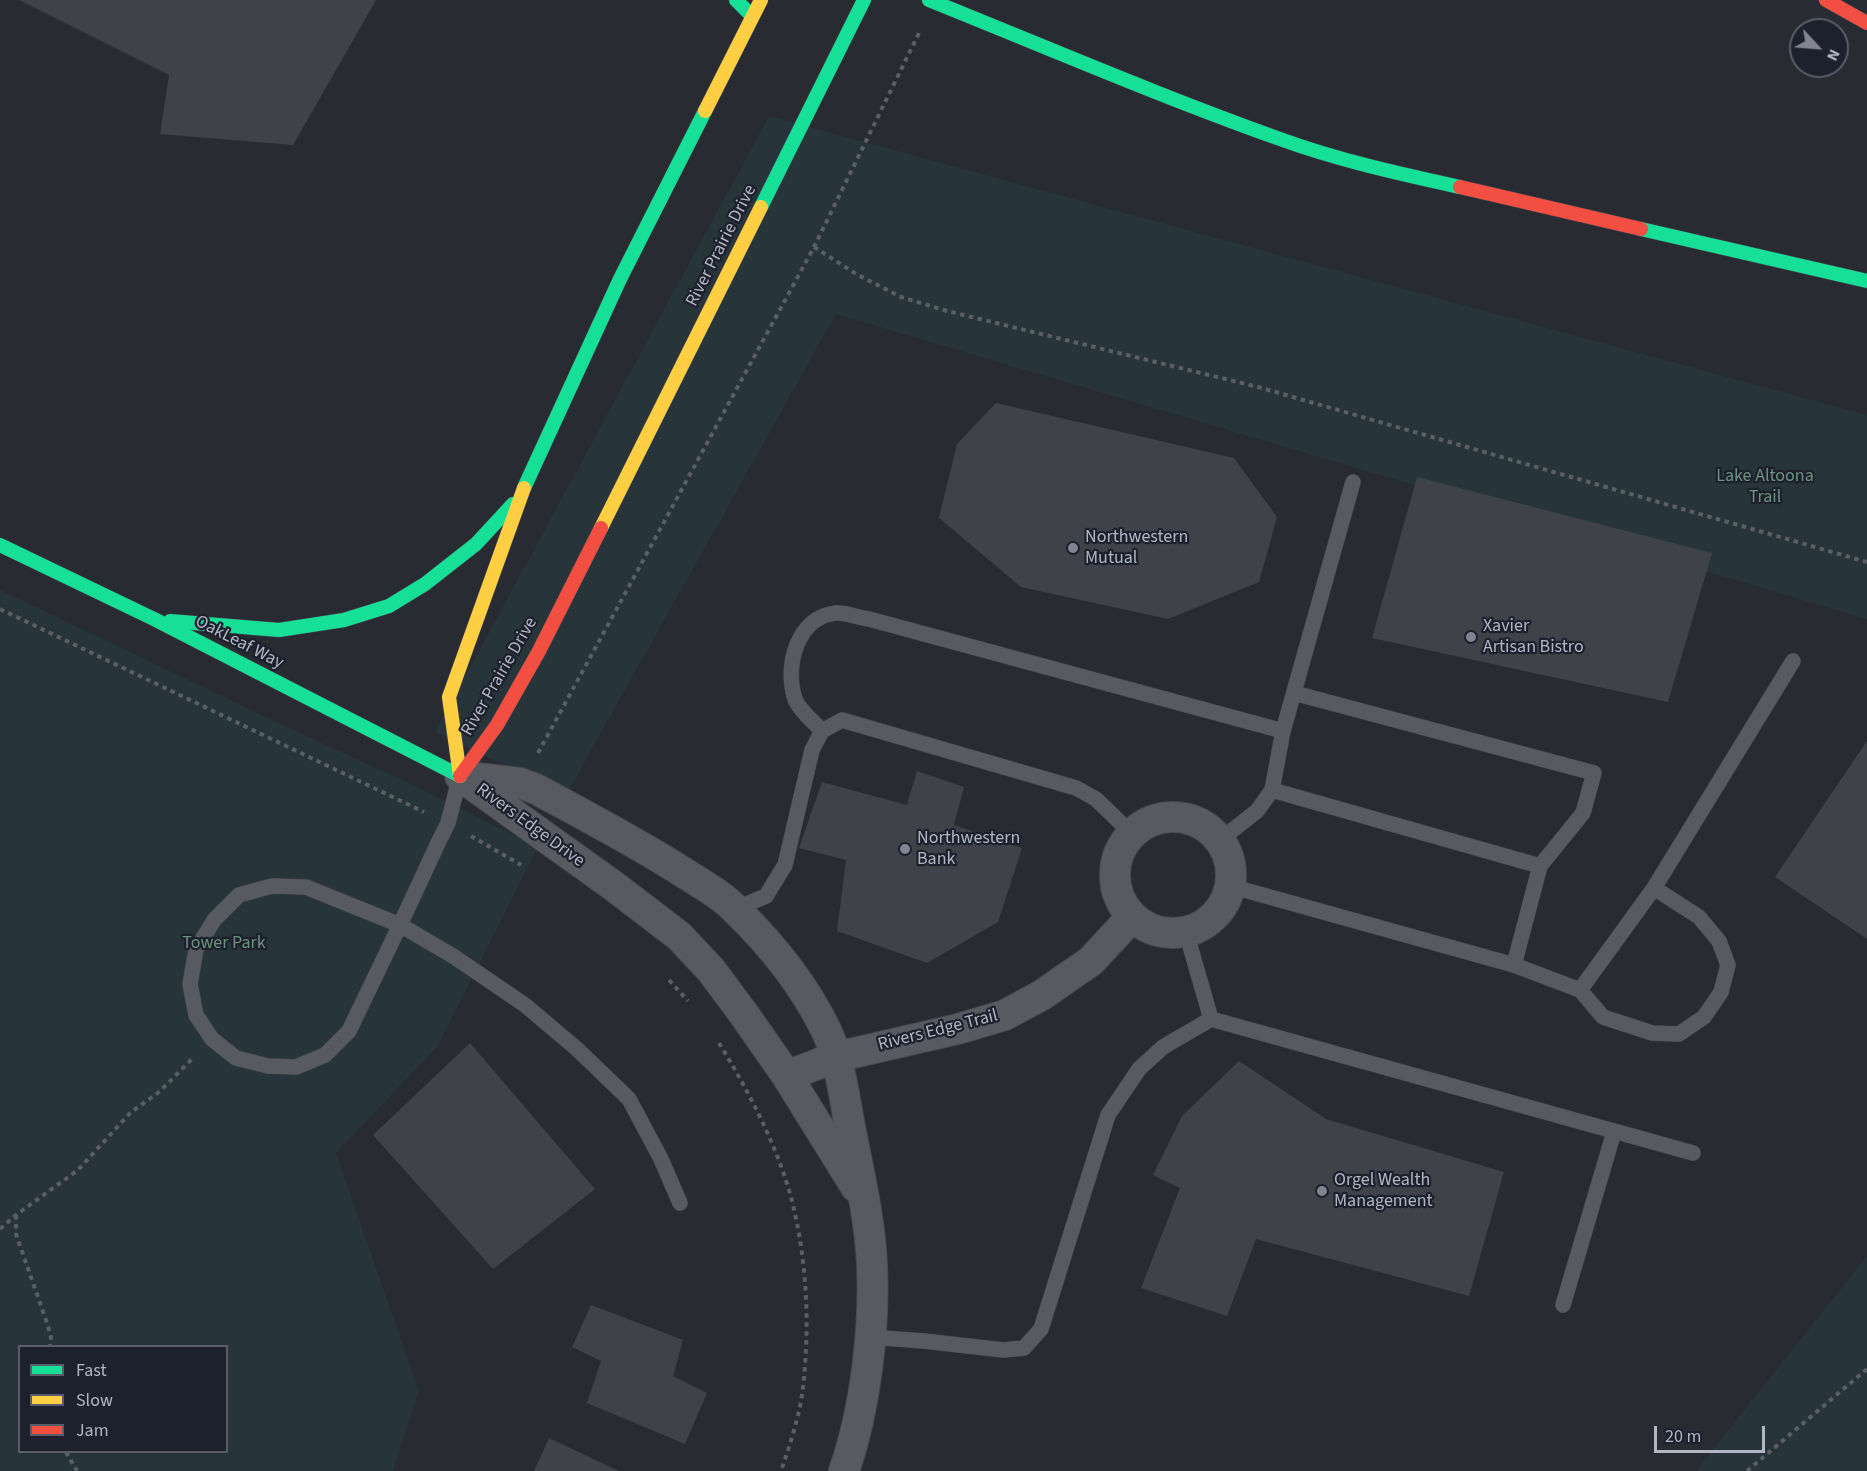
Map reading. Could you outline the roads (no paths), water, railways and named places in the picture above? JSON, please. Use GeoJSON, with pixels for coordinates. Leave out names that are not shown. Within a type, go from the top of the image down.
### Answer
{"type":"FeatureCollection","features":[{"type":"Feature","properties":{"kind":"main road"},"geometry":{"type":"LineString","coordinates":[[736,0],[752,16]]}},
{"type":"Feature","properties":{"kind":"main road","name":"River Prairie Drive"},"geometry":{"type":"LineString","coordinates":[[459,776],[449,697],[521,495],[620,279],[760,0]]}},
{"type":"Feature","properties":{"kind":"main road","name":"River Prairie Drive"},"geometry":{"type":"LineString","coordinates":[[459,776],[497,725],[539,651],[864,0]]}},
{"type":"Feature","properties":{"kind":"main road"},"geometry":{"type":"LineString","coordinates":[[930,0],[1282,140],[1398,173],[1867,281]]}},
{"type":"Feature","properties":{"kind":"main road"},"geometry":{"type":"LineString","coordinates":[[1826,0],[1867,23]]}},
{"type":"Feature","properties":{"kind":"main road"},"geometry":{"type":"LineString","coordinates":[[154,620],[279,630],[344,620],[389,606],[425,585],[476,544],[521,495]]}},
{"type":"Feature","properties":{"kind":"main road","name":"OakLeaf Way"},"geometry":{"type":"LineString","coordinates":[[0,545],[154,620],[459,776]]}},
{"type":"Feature","properties":{"kind":"street","name":"Rivers Edge Drive"},"geometry":{"type":"LineString","coordinates":[[459,776],[513,796],[615,887],[679,936],[711,970],[787,1076],[865,1203]]}},
{"type":"Feature","properties":{"kind":"street","name":"Rivers Edge Drive"},"geometry":{"type":"LineString","coordinates":[[513,796],[536,789],[629,839],[706,887],[735,909],[762,936],[794,975],[826,1031],[836,1057],[865,1203],[872,1266],[870,1337],[862,1399],[844,1471]]}},
{"type":"Feature","properties":{"kind":"street"},"geometry":{"type":"LineString","coordinates":[[1178,816],[1197,822],[1212,831],[1220,840],[1225,848],[1230,867],[1230,886],[1223,904],[1214,917],[1200,927],[1169,934],[1156,931],[1131,918],[1125,911],[1118,895],[1114,876],[1117,856],[1131,833],[1159,818],[1178,816]]}},
{"type":"Feature","properties":{"kind":"street","name":"Rivers Edge Trail"},"geometry":{"type":"LineString","coordinates":[[787,1076],[836,1057],[957,1029],[1005,1015],[1042,995],[1091,961],[1131,918]]}},
{"type":"Feature","properties":{"kind":"lane"},"geometry":{"type":"LineString","coordinates":[[1220,840],[1257,811],[1272,790],[1283,731],[1353,482]]}},
{"type":"Feature","properties":{"kind":"lane"},"geometry":{"type":"LineString","coordinates":[[822,731],[796,700],[790,671],[795,645],[812,622],[837,613],[1283,731]]}},
{"type":"Feature","properties":{"kind":"lane"},"geometry":{"type":"LineString","coordinates":[[1580,990],[1654,888],[1793,661]]}},
{"type":"Feature","properties":{"kind":"lane"},"geometry":{"type":"LineString","coordinates":[[1294,693],[1594,773],[1583,813],[1540,866],[1514,964]]}},
{"type":"Feature","properties":{"kind":"lane"},"geometry":{"type":"LineString","coordinates":[[735,909],[766,896],[785,865],[812,750],[822,731],[842,720],[1076,788],[1096,799],[1131,833]]}},
{"type":"Feature","properties":{"kind":"lane"},"geometry":{"type":"LineString","coordinates":[[459,776],[448,823],[400,925],[349,1031],[325,1055],[296,1067],[268,1066],[236,1058],[212,1039],[196,1015],[190,984],[196,950],[214,920],[239,896],[272,886],[306,887],[400,925],[453,956],[525,1005],[577,1049],[629,1099],[661,1159],[680,1203]]}},
{"type":"Feature","properties":{"kind":"lane"},"geometry":{"type":"LineString","coordinates":[[1272,790],[1540,866]]}},
{"type":"Feature","properties":{"kind":"lane"},"geometry":{"type":"LineString","coordinates":[[1230,886],[1514,964],[1580,990],[1603,1017],[1652,1033],[1679,1034],[1704,1017],[1721,992],[1728,965],[1719,941],[1699,917],[1654,888]]}},
{"type":"Feature","properties":{"kind":"lane"},"geometry":{"type":"LineString","coordinates":[[1186,932],[1210,1019]]}},
{"type":"Feature","properties":{"kind":"lane"},"geometry":{"type":"LineString","coordinates":[[870,1337],[1003,1350],[1024,1348],[1041,1329],[1108,1115],[1139,1069],[1163,1047],[1210,1019],[1692,1153]]}},
{"type":"Feature","properties":{"kind":"lane"},"geometry":{"type":"LineString","coordinates":[[1563,1305],[1614,1131]]}},
{"type":"Feature","properties":{"kind":"place","name":"Northwestern Mutual"},"geometry":{"type":"Point","coordinates":[1073,548]}},
{"type":"Feature","properties":{"kind":"place","name":"Xavier Artisan Bistro"},"geometry":{"type":"Point","coordinates":[1471,637]}},
{"type":"Feature","properties":{"kind":"place","name":"Northwestern Bank"},"geometry":{"type":"Point","coordinates":[905,849]}},
{"type":"Feature","properties":{"kind":"place","name":"Orgel Wealth Management"},"geometry":{"type":"Point","coordinates":[1322,1191]}},
{"type":"Feature","properties":{"kind":"park label","name":"Lake Altoona Trail"},"geometry":{"type":"Point","coordinates":[1765,487]}},
{"type":"Feature","properties":{"kind":"park label","name":"Tower Park"},"geometry":{"type":"Point","coordinates":[224,944]}}]}
